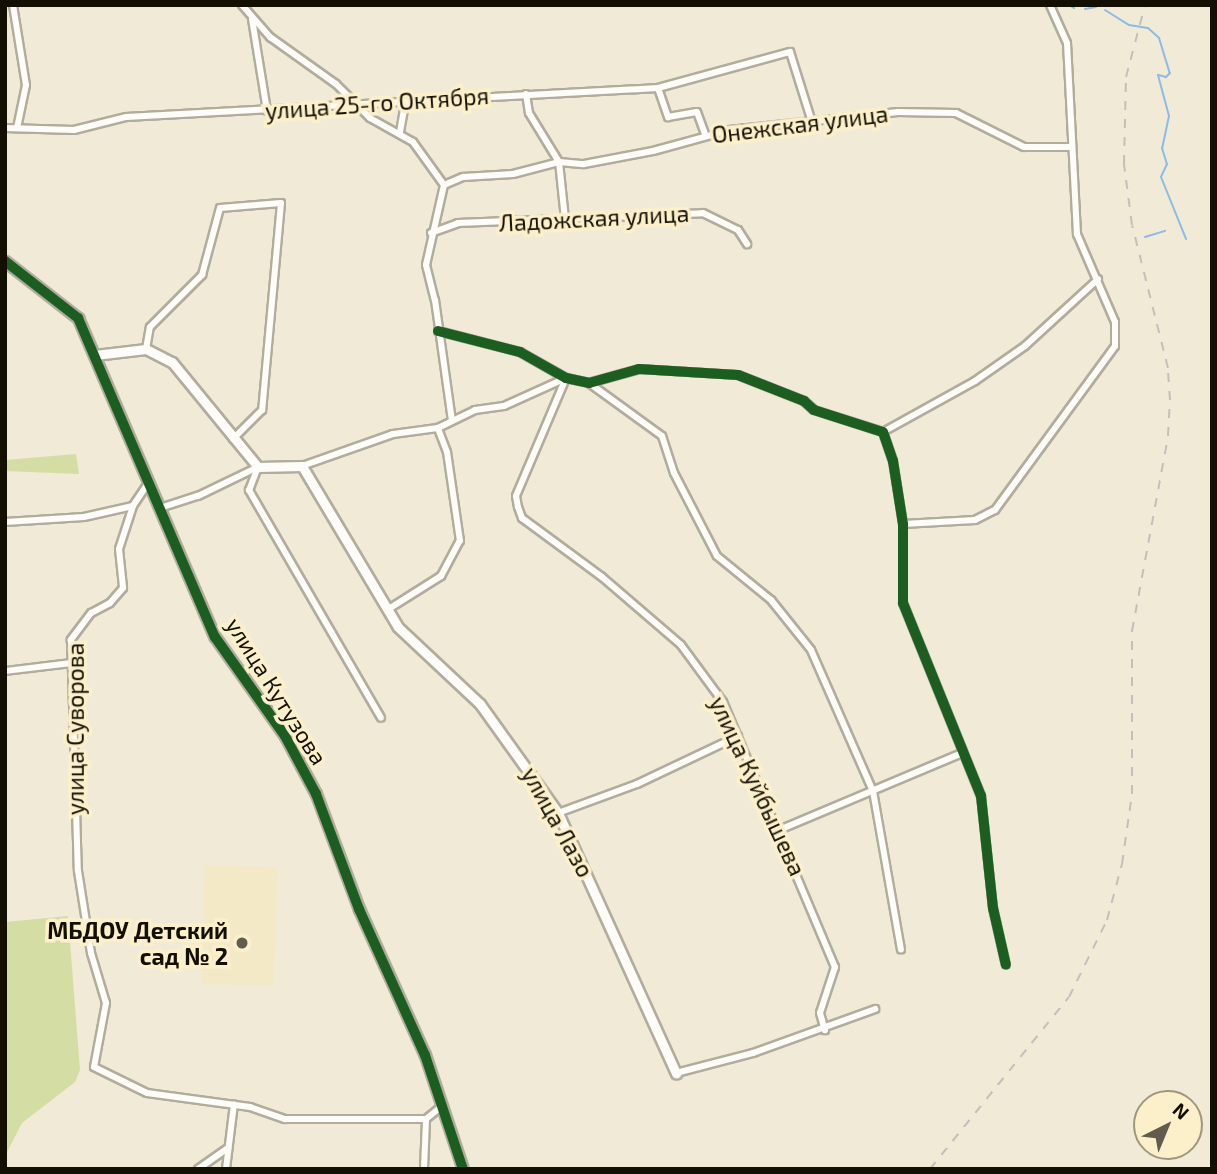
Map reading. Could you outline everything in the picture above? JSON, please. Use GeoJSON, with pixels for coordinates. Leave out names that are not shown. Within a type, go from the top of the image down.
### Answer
{"type":"FeatureCollection","features":[{"type":"Feature","properties":{"kind":"street"},"geometry":{"type":"LineString","coordinates":[[5,6],[12,5],[26,85],[16,128]]}},
{"type":"Feature","properties":{"kind":"street"},"geometry":{"type":"LineString","coordinates":[[242,5],[251,18],[337,84],[356,106],[413,142],[444,185],[431,233],[426,265],[452,421]]}},
{"type":"Feature","properties":{"kind":"street"},"geometry":{"type":"LineString","coordinates":[[903,524],[975,520],[995,510],[1115,346],[1115,323],[1077,234],[1067,43],[1050,5]]}},
{"type":"Feature","properties":{"kind":"street"},"geometry":{"type":"LineString","coordinates":[[251,18],[267,111]]}},
{"type":"Feature","properties":{"kind":"street","name":"улица 25-го Октября"},"geometry":{"type":"LineString","coordinates":[[5,128],[74,130],[126,117],[405,104],[526,94],[658,88],[790,52],[811,119]]}},
{"type":"Feature","properties":{"kind":"street"},"geometry":{"type":"LineString","coordinates":[[658,88],[668,117],[697,112],[705,134]]}},
{"type":"Feature","properties":{"kind":"street"},"geometry":{"type":"LineString","coordinates":[[526,94],[529,113],[559,162],[565,219]]}},
{"type":"Feature","properties":{"kind":"street"},"geometry":{"type":"LineString","coordinates":[[400,132],[405,104]]}},
{"type":"Feature","properties":{"kind":"street","name":"Онежская улица"},"geometry":{"type":"LineString","coordinates":[[444,185],[463,177],[513,174],[559,162],[584,164],[653,151],[705,134],[811,119],[956,113],[1024,147],[1071,147]]}},
{"type":"Feature","properties":{"kind":"street"},"geometry":{"type":"LineString","coordinates":[[146,349],[150,327],[202,275],[220,208],[281,203],[262,410],[233,439]]}},
{"type":"Feature","properties":{"kind":"street","name":"Ладожская улица"},"geometry":{"type":"LineString","coordinates":[[431,233],[458,223],[703,213],[738,230],[747,244]]}},
{"type":"Feature","properties":{"kind":"street"},"geometry":{"type":"LineString","coordinates":[[5,261],[67,305],[96,355],[146,349],[172,362],[186,375],[233,439],[258,467]]}},
{"type":"Feature","properties":{"kind":"street"},"geometry":{"type":"LineString","coordinates":[[883,432],[975,381],[1025,346],[1098,279]]}},
{"type":"Feature","properties":{"kind":"street"},"geometry":{"type":"LineString","coordinates":[[438,331],[520,352],[566,379],[589,383],[639,369],[712,371],[738,375],[804,401],[814,410],[846,417],[883,432],[893,461],[903,524],[903,603],[981,796],[992,908],[1006,965]]}},
{"type":"Feature","properties":{"kind":"street","name":"улица Кутузова"},"geometry":{"type":"LineString","coordinates":[[96,355],[215,637],[285,736],[316,794],[359,909],[425,1055],[463,1169]]}},
{"type":"Feature","properties":{"kind":"street"},"geometry":{"type":"LineString","coordinates":[[160,508],[198,496],[258,467],[302,466],[393,434],[438,428],[485,406],[504,406],[566,379]]}},
{"type":"Feature","properties":{"kind":"street","name":"улица Куйбышева"},"geometry":{"type":"LineString","coordinates":[[566,379],[516,496],[522,518],[603,577],[681,645],[723,702],[835,967],[820,1013],[825,1030]]}},
{"type":"Feature","properties":{"kind":"street"},"geometry":{"type":"LineString","coordinates":[[589,383],[662,436],[674,473],[717,556],[771,600],[799,631],[873,791],[901,950]]}},
{"type":"Feature","properties":{"kind":"street"},"geometry":{"type":"LineString","coordinates":[[387,610],[441,576],[460,541],[447,452],[438,428]]}},
{"type":"Feature","properties":{"kind":"street","name":"улица Лазо"},"geometry":{"type":"LineString","coordinates":[[302,466],[398,627],[480,704],[558,813],[676,1073],[825,1030],[874,1009]]}},
{"type":"Feature","properties":{"kind":"street"},"geometry":{"type":"LineString","coordinates":[[258,467],[249,490],[381,718]]}},
{"type":"Feature","properties":{"kind":"street","name":"улица Суворова"},"geometry":{"type":"LineString","coordinates":[[149,482],[133,506],[119,549],[123,588],[75,629],[71,663],[78,871],[91,953],[106,1003],[97,1071],[147,1093],[234,1104]]}},
{"type":"Feature","properties":{"kind":"street"},"geometry":{"type":"LineString","coordinates":[[5,522],[84,517],[133,506]]}},
{"type":"Feature","properties":{"kind":"street"},"geometry":{"type":"LineString","coordinates":[[5,671],[71,663]]}},
{"type":"Feature","properties":{"kind":"street"},"geometry":{"type":"LineString","coordinates":[[558,813],[637,783],[738,736]]}},
{"type":"Feature","properties":{"kind":"street"},"geometry":{"type":"LineString","coordinates":[[779,830],[962,753]]}},
{"type":"Feature","properties":{"kind":"street"},"geometry":{"type":"LineString","coordinates":[[226,1169],[234,1104],[285,1119],[426,1119],[442,1106]]}},
{"type":"Feature","properties":{"kind":"street"},"geometry":{"type":"LineString","coordinates":[[424,1169],[426,1119]]}},
{"type":"Feature","properties":{"kind":"street"},"geometry":{"type":"LineString","coordinates":[[198,1169],[228,1148]]}},
{"type":"Feature","properties":{"kind":"shaded area","name":"МБДОУ Детский сад № 2"},"geometry":{"type":"Polygon","coordinates":[[[205,865],[278,868],[274,986],[201,984],[205,865]]]}},
{"type":"Feature","properties":{"kind":"green space"},"geometry":{"type":"Polygon","coordinates":[[[76,454],[79,474],[5,471],[5,460],[76,454]]]}},
{"type":"Feature","properties":{"kind":"green space"},"geometry":{"type":"Polygon","coordinates":[[[68,916],[80,1070],[75,1082],[22,1123],[5,1156],[5,922],[68,916]]]}},
{"type":"Feature","properties":{"kind":"waterway"},"geometry":{"type":"LineString","coordinates":[[1069,5],[1074,8]]}},
{"type":"Feature","properties":{"kind":"waterway"},"geometry":{"type":"LineString","coordinates":[[1085,9],[1096,7]]}},
{"type":"Feature","properties":{"kind":"waterway"},"geometry":{"type":"LineString","coordinates":[[1105,10],[1129,25],[1148,28],[1159,38],[1170,73],[1166,77],[1158,75],[1169,116],[1162,148],[1167,164],[1161,177],[1186,239]]}},
{"type":"Feature","properties":{"kind":"waterway"},"geometry":{"type":"LineString","coordinates":[[1145,237],[1165,231]]}},
{"type":"Feature","properties":{"kind":"railway"},"geometry":{"type":"LineString","coordinates":[[930,1169],[1069,997],[1107,920],[1122,864],[1132,794],[1132,631],[1168,436],[1170,400],[1168,368],[1132,225],[1124,164],[1126,77],[1145,5]]}},
{"type":"Feature","properties":{"kind":"cycle path"},"geometry":{"type":"LineString","coordinates":[[5,261],[78,318],[215,637],[285,736],[316,794],[359,909],[425,1055],[463,1169]]}},
{"type":"Feature","properties":{"kind":"cycle path"},"geometry":{"type":"LineString","coordinates":[[438,331],[520,352],[566,378],[589,383],[639,369],[738,375],[804,401],[814,410],[883,432],[893,461],[903,524],[903,603],[981,796],[993,908],[1006,965]]}},
{"type":"Feature","properties":{"kind":"place","name":"МБДОУ Детский сад № 2"},"geometry":{"type":"Point","coordinates":[242,943]}}]}
